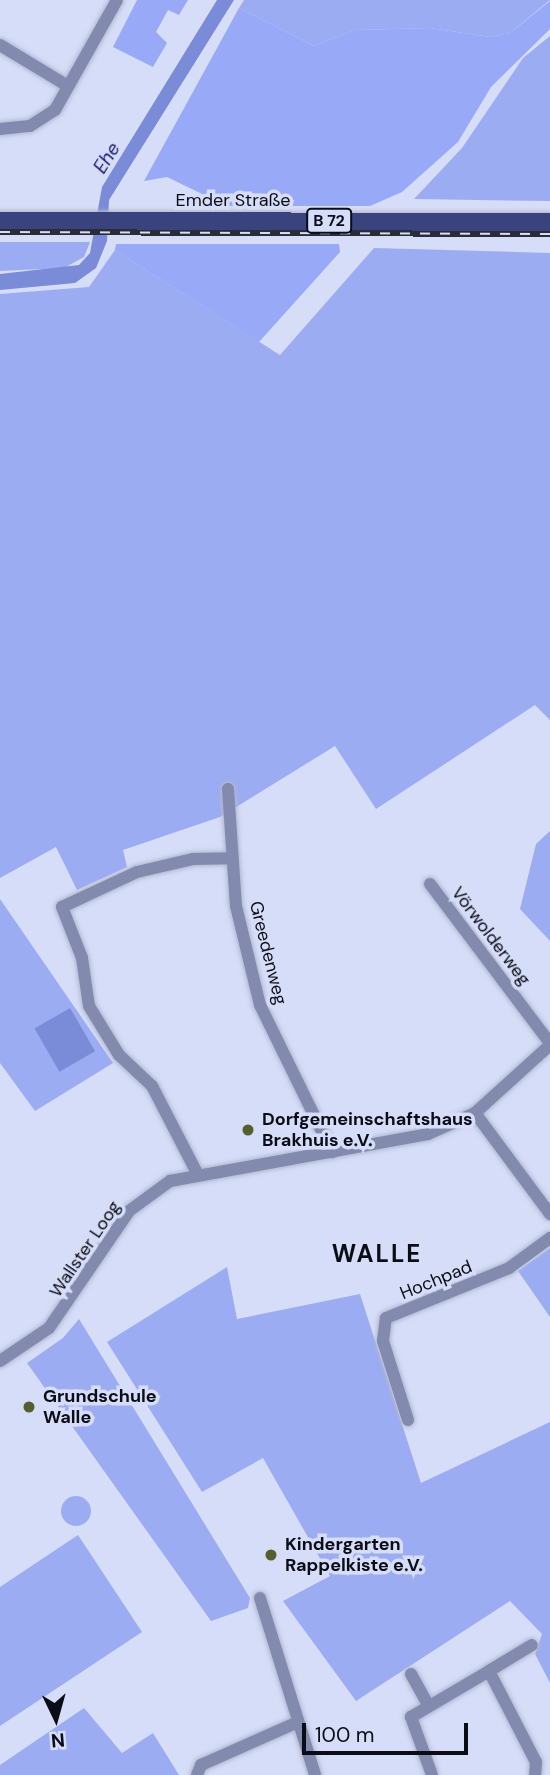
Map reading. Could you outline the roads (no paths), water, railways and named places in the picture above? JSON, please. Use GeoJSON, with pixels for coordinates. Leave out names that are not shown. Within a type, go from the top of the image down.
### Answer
{"type":"FeatureCollection","features":[{"type":"Feature","properties":{"kind":"main road","name":"Emder Straße"},"geometry":{"type":"LineString","coordinates":[[0,221],[550,222]]}},
{"type":"Feature","properties":{"kind":"street"},"geometry":{"type":"LineString","coordinates":[[0,129],[30,127],[55,110],[117,0]]}},
{"type":"Feature","properties":{"kind":"street"},"geometry":{"type":"LineString","coordinates":[[0,45],[68,86]]}},
{"type":"Feature","properties":{"kind":"street","name":"Greedenweg"},"geometry":{"type":"LineString","coordinates":[[228,789],[232,858],[260,1005],[332,1152]]}},
{"type":"Feature","properties":{"kind":"street"},"geometry":{"type":"LineString","coordinates":[[197,1172],[152,1086],[119,1055],[89,1006],[82,958],[62,907],[137,872],[193,859],[232,858]]}},
{"type":"Feature","properties":{"kind":"street","name":"Vörwolderweg"},"geometry":{"type":"LineString","coordinates":[[430,884],[550,1044]]}},
{"type":"Feature","properties":{"kind":"street","name":"Wallster Loog"},"geometry":{"type":"LineString","coordinates":[[0,1361],[49,1328],[129,1211],[170,1181],[197,1172],[428,1135],[475,1113],[550,1044]]}},
{"type":"Feature","properties":{"kind":"street"},"geometry":{"type":"LineString","coordinates":[[475,1113],[550,1214]]}},
{"type":"Feature","properties":{"kind":"street","name":"Hochpad"},"geometry":{"type":"LineString","coordinates":[[408,1419],[383,1341],[386,1318],[509,1268],[550,1238]]}},
{"type":"Feature","properties":{"kind":"street"},"geometry":{"type":"LineString","coordinates":[[260,1598],[315,1775]]}},
{"type":"Feature","properties":{"kind":"street"},"geometry":{"type":"LineString","coordinates":[[432,1775],[410,1722],[428,1705],[532,1645]]}},
{"type":"Feature","properties":{"kind":"street"},"geometry":{"type":"LineString","coordinates":[[489,1671],[536,1762],[535,1775]]}},
{"type":"Feature","properties":{"kind":"street"},"geometry":{"type":"LineString","coordinates":[[411,1674],[428,1705]]}},
{"type":"Feature","properties":{"kind":"street"},"geometry":{"type":"LineString","coordinates":[[197,1775],[201,1765],[298,1722]]}},
{"type":"Feature","properties":{"kind":"railway"},"geometry":{"type":"LineString","coordinates":[[0,232],[550,234]]}},
{"type":"Feature","properties":{"kind":"place","name":"Dorfgemeinschaftshaus Brakhuis e.V."},"geometry":{"type":"Point","coordinates":[248,1130]}},
{"type":"Feature","properties":{"kind":"place","name":"Grundschule Walle"},"geometry":{"type":"Point","coordinates":[29,1407]}},
{"type":"Feature","properties":{"kind":"place","name":"Kindergarten Rappelkiste e.V."},"geometry":{"type":"Point","coordinates":[271,1555]}},
{"type":"Feature","properties":{"kind":"district","name":"WALLE"},"geometry":{"type":"Point","coordinates":[377,1254]}},
{"type":"Feature","properties":{"kind":"water label","name":"Ehe"},"geometry":{"type":"Point","coordinates":[107,158]}}]}
